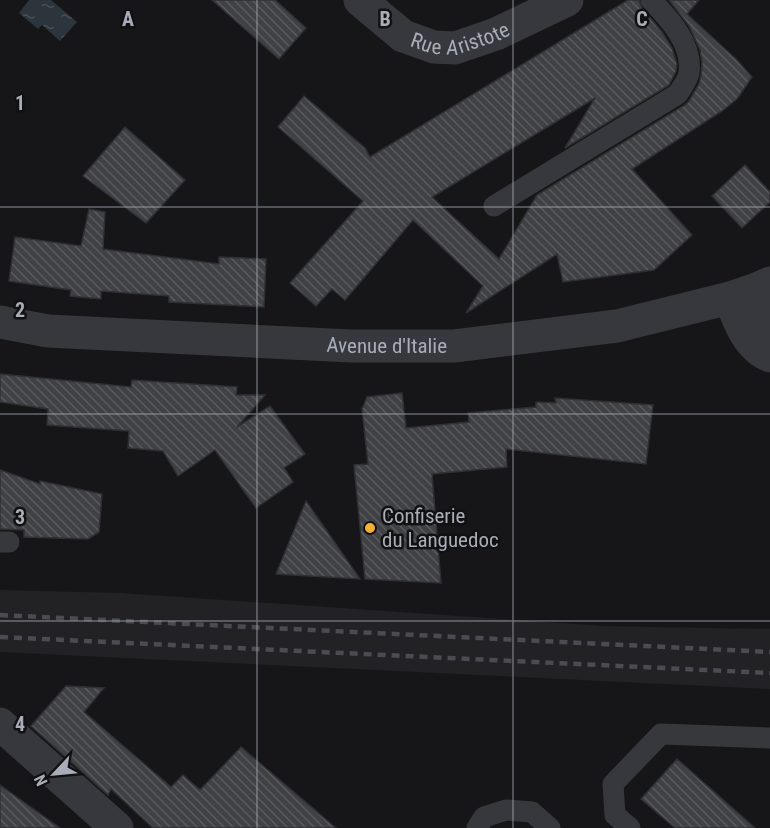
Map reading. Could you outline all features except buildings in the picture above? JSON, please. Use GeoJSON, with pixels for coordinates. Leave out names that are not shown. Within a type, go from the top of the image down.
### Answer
{"type":"FeatureCollection","features":[{"type":"Feature","properties":{"kind":"street","name":"Rue Aristote"},"geometry":{"type":"LineString","coordinates":[[360,0],[403,36],[434,47],[456,48],[496,34],[567,0]]}},
{"type":"Feature","properties":{"kind":"street","name":"Avenue d'Italie"},"geometry":{"type":"LineString","coordinates":[[0,322],[48,331],[351,346],[454,346],[616,326],[753,290]]}},
{"type":"Feature","properties":{"kind":"street"},"geometry":{"type":"LineString","coordinates":[[770,327],[768,309],[753,290],[738,319],[747,337],[770,356]]}},
{"type":"Feature","properties":{"kind":"street"},"geometry":{"type":"LineString","coordinates":[[0,724],[117,828]]}},
{"type":"Feature","properties":{"kind":"lane"},"geometry":{"type":"LineString","coordinates":[[494,206],[678,94],[689,74],[687,50],[670,19],[651,0]]}},
{"type":"Feature","properties":{"kind":"lane"},"geometry":{"type":"LineString","coordinates":[[630,828],[615,815],[613,784],[661,734],[770,738]]}},
{"type":"Feature","properties":{"kind":"lane"},"geometry":{"type":"LineString","coordinates":[[477,828],[484,818],[506,810],[532,812],[550,828]]}},
{"type":"Feature","properties":{"kind":"shaded area"},"geometry":{"type":"Polygon","coordinates":[[[0,590],[121,593],[605,626],[770,629],[770,689],[0,652],[0,590]]]}},
{"type":"Feature","properties":{"kind":"water"},"geometry":{"type":"Polygon","coordinates":[[[29,0],[51,0],[77,22],[60,41],[42,25],[38,29],[19,13],[29,0]]]}},
{"type":"Feature","properties":{"kind":"railway"},"geometry":{"type":"LineString","coordinates":[[0,615],[770,652]]}},
{"type":"Feature","properties":{"kind":"railway"},"geometry":{"type":"LineString","coordinates":[[0,637],[770,673]]}},
{"type":"Feature","properties":{"kind":"place","name":"Confiserie du Languedoc"},"geometry":{"type":"Point","coordinates":[370,528]}}]}
